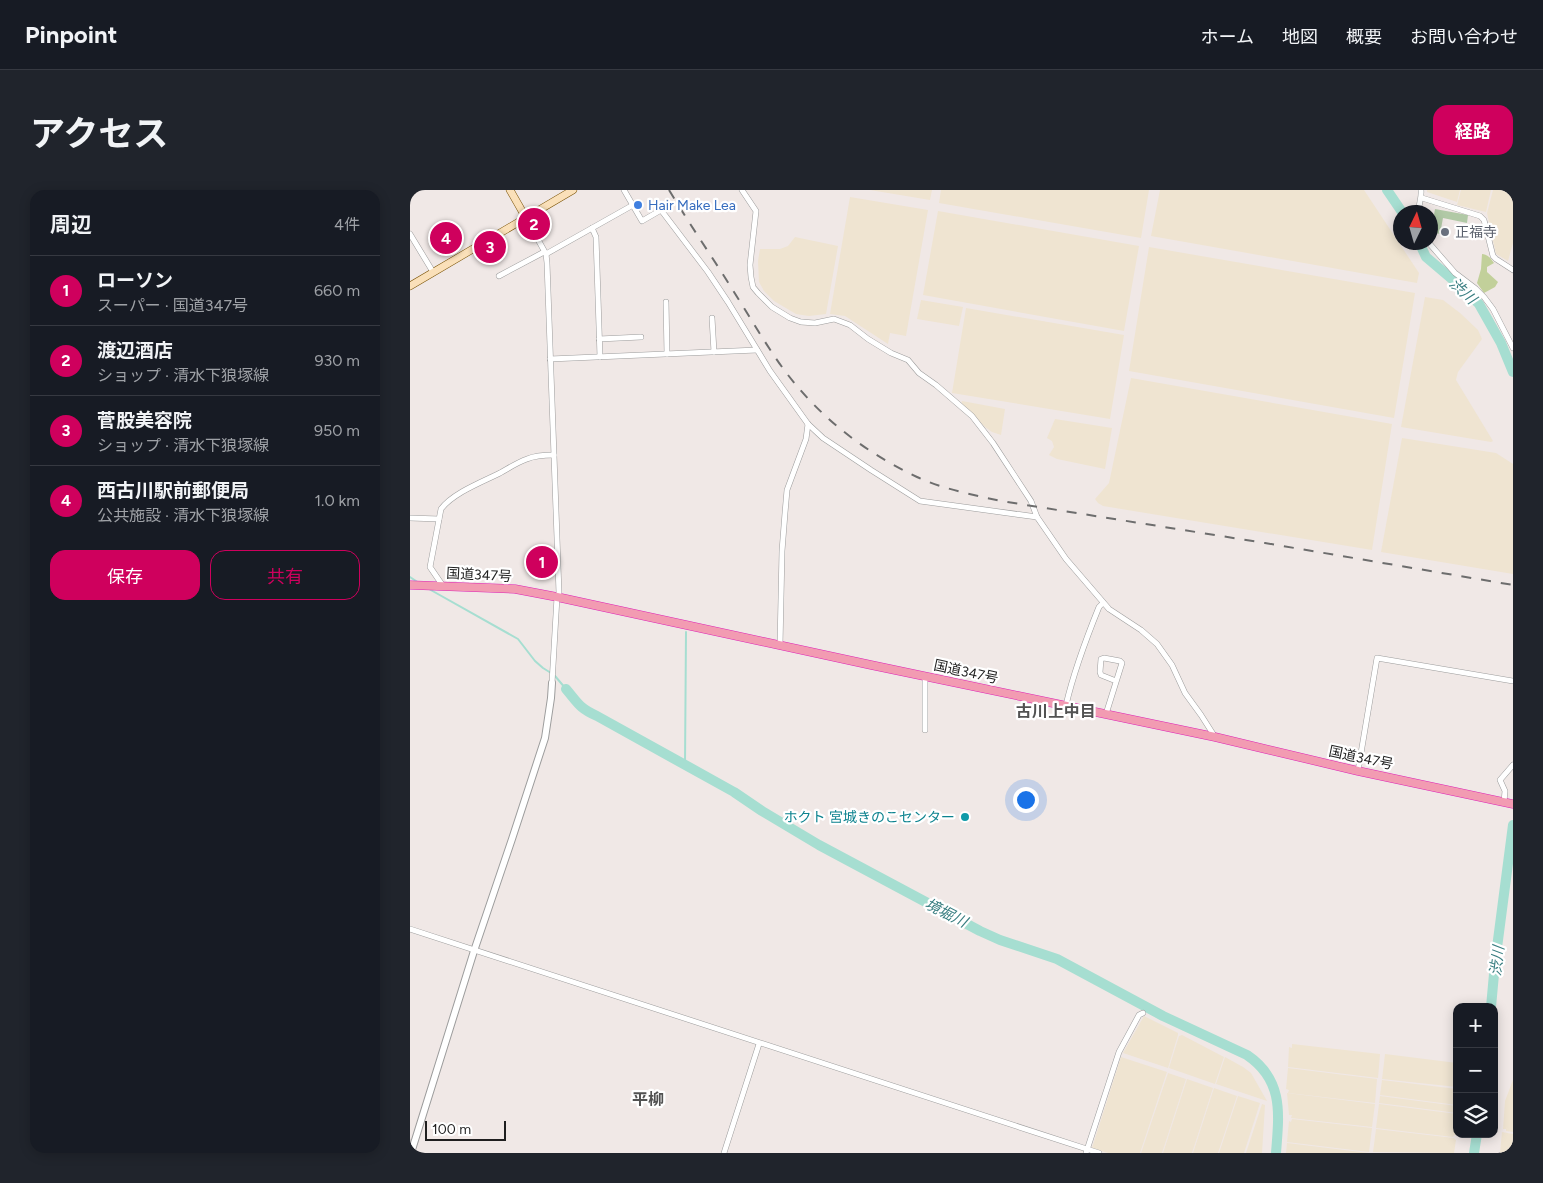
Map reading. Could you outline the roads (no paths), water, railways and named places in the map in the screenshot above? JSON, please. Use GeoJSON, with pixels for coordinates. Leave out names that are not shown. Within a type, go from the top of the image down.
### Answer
{"type":"FeatureCollection","features":[{"type":"Feature","properties":{"kind":"highway","name":"国道347号"},"geometry":{"type":"LineString","coordinates":[[410,586],[515,589],[558,597],[1215,737],[1508,803]]}},
{"type":"Feature","properties":{"kind":"main road"},"geometry":{"type":"LineString","coordinates":[[510,190],[526,218]]}},
{"type":"Feature","properties":{"kind":"main road"},"geometry":{"type":"LineString","coordinates":[[410,286],[573,190]]}},
{"type":"Feature","properties":{"kind":"street"},"geometry":{"type":"LineString","coordinates":[[624,190],[642,220],[661,210],[708,272],[757,350],[808,424],[823,438],[920,501],[1037,517]]}},
{"type":"Feature","properties":{"kind":"street"},"geometry":{"type":"LineString","coordinates":[[742,190],[756,211],[751,249],[750,277],[753,287],[758,293],[772,308],[801,322],[809,323],[834,319],[850,325],[876,344],[908,360],[919,373],[936,385],[976,420],[1031,501],[1037,517],[1066,559],[1103,603],[1115,614],[1140,630],[1157,644],[1172,665],[1185,693],[1215,737]]}},
{"type":"Feature","properties":{"kind":"street"},"geometry":{"type":"LineString","coordinates":[[1420,205],[1421,190]]}},
{"type":"Feature","properties":{"kind":"street"},"geometry":{"type":"LineString","coordinates":[[1422,198],[1480,216],[1484,220],[1492,256],[1513,270]]}},
{"type":"Feature","properties":{"kind":"street"},"geometry":{"type":"LineString","coordinates":[[498,276],[545,253],[633,205]]}},
{"type":"Feature","properties":{"kind":"street"},"geometry":{"type":"LineString","coordinates":[[411,1153],[474,951],[544,738],[551,698],[559,593],[545,253],[526,218]]}},
{"type":"Feature","properties":{"kind":"street"},"geometry":{"type":"LineString","coordinates":[[592,228],[596,237],[600,357]]}},
{"type":"Feature","properties":{"kind":"street"},"geometry":{"type":"LineString","coordinates":[[410,234],[432,272]]}},
{"type":"Feature","properties":{"kind":"street"},"geometry":{"type":"LineString","coordinates":[[1435,250],[1455,274],[1484,297],[1493,309],[1513,348]]}},
{"type":"Feature","properties":{"kind":"street"},"geometry":{"type":"LineString","coordinates":[[666,302],[667,354]]}},
{"type":"Feature","properties":{"kind":"street"},"geometry":{"type":"LineString","coordinates":[[712,318],[714,352]]}},
{"type":"Feature","properties":{"kind":"street"},"geometry":{"type":"LineString","coordinates":[[599,339],[640,337]]}},
{"type":"Feature","properties":{"kind":"street"},"geometry":{"type":"LineString","coordinates":[[550,359],[757,350]]}},
{"type":"Feature","properties":{"kind":"street"},"geometry":{"type":"LineString","coordinates":[[780,645],[784,513],[788,490],[806,438],[808,424]]}},
{"type":"Feature","properties":{"kind":"street"},"geometry":{"type":"LineString","coordinates":[[443,586],[430,567],[441,509],[444,505],[469,488],[528,458],[554,455]]}},
{"type":"Feature","properties":{"kind":"street"},"geometry":{"type":"LineString","coordinates":[[410,518],[439,520]]}},
{"type":"Feature","properties":{"kind":"street"},"geometry":{"type":"LineString","coordinates":[[1066,705],[1078,659],[1099,607],[1103,603]]}},
{"type":"Feature","properties":{"kind":"street"},"geometry":{"type":"LineString","coordinates":[[1358,770],[1377,658],[1513,681]]}},
{"type":"Feature","properties":{"kind":"street"},"geometry":{"type":"LineString","coordinates":[[1106,714],[1122,664],[1120,661],[1101,659],[1100,672],[1102,675],[1116,681]]}},
{"type":"Feature","properties":{"kind":"street"},"geometry":{"type":"LineString","coordinates":[[925,676],[925,730]]}},
{"type":"Feature","properties":{"kind":"street"},"geometry":{"type":"LineString","coordinates":[[1508,803],[1500,780],[1513,765]]}},
{"type":"Feature","properties":{"kind":"street"},"geometry":{"type":"LineString","coordinates":[[410,929],[1087,1151],[1099,1153]]}},
{"type":"Feature","properties":{"kind":"street"},"geometry":{"type":"LineString","coordinates":[[1087,1151],[1119,1052],[1139,1015],[1143,1013]]}},
{"type":"Feature","properties":{"kind":"street"},"geometry":{"type":"LineString","coordinates":[[724,1153],[759,1044]]}},
{"type":"Feature","properties":{"kind":"waterway","name":"渋川"},"geometry":{"type":"LineString","coordinates":[[1387,190],[1397,205]]}},
{"type":"Feature","properties":{"kind":"waterway","name":"渋川"},"geometry":{"type":"LineString","coordinates":[[1423,250],[1426,257],[1479,304],[1501,343],[1513,372]]}},
{"type":"Feature","properties":{"kind":"waterway"},"geometry":{"type":"LineString","coordinates":[[410,577],[419,583]]}},
{"type":"Feature","properties":{"kind":"waterway"},"geometry":{"type":"LineString","coordinates":[[429,589],[518,639],[535,661],[551,673]]}},
{"type":"Feature","properties":{"kind":"waterway"},"geometry":{"type":"LineString","coordinates":[[685,765],[686,632]]}},
{"type":"Feature","properties":{"kind":"waterway"},"geometry":{"type":"LineString","coordinates":[[555,676],[566,689]]}},
{"type":"Feature","properties":{"kind":"waterway","name":"境堀川"},"geometry":{"type":"LineString","coordinates":[[566,689],[579,705],[586,710],[734,792],[819,845],[980,931],[1000,940],[1057,959],[1163,1016],[1247,1055],[1268,1075],[1277,1099],[1276,1153]]}},
{"type":"Feature","properties":{"kind":"waterway","name":"渋川"},"geometry":{"type":"LineString","coordinates":[[1491,1003],[1513,825]]}},
{"type":"Feature","properties":{"kind":"waterway","name":"渋川"},"geometry":{"type":"LineString","coordinates":[[1474,1153],[1476,1138]]}},
{"type":"Feature","properties":{"kind":"railway"},"geometry":{"type":"LineString","coordinates":[[669,190],[767,345],[801,391],[830,420],[863,446],[898,468],[917,477],[948,488],[1001,501],[1513,585]]}},
{"type":"Feature","properties":{"kind":"place","name":"Hair Make Lea"},"geometry":{"type":"Point","coordinates":[638,205]}},
{"type":"Feature","properties":{"kind":"place","name":"渡辺酒店"},"geometry":{"type":"Point","coordinates":[534,224]}},
{"type":"Feature","properties":{"kind":"place","name":"正福寺"},"geometry":{"type":"Point","coordinates":[1445,232]}},
{"type":"Feature","properties":{"kind":"place","name":"西古川駅前郵便局"},"geometry":{"type":"Point","coordinates":[446,238]}},
{"type":"Feature","properties":{"kind":"place","name":"菅股美容院"},"geometry":{"type":"Point","coordinates":[490,247]}},
{"type":"Feature","properties":{"kind":"place","name":"ローソン"},"geometry":{"type":"Point","coordinates":[542,562]}},
{"type":"Feature","properties":{"kind":"place","name":"ホクト 宮城きのこセンター"},"geometry":{"type":"Point","coordinates":[965,817]}},
{"type":"Feature","properties":{"kind":"district","name":"古川上中目"},"geometry":{"type":"Point","coordinates":[1056,711]}},
{"type":"Feature","properties":{"kind":"district","name":"平柳"},"geometry":{"type":"Point","coordinates":[648,1099]}}]}
